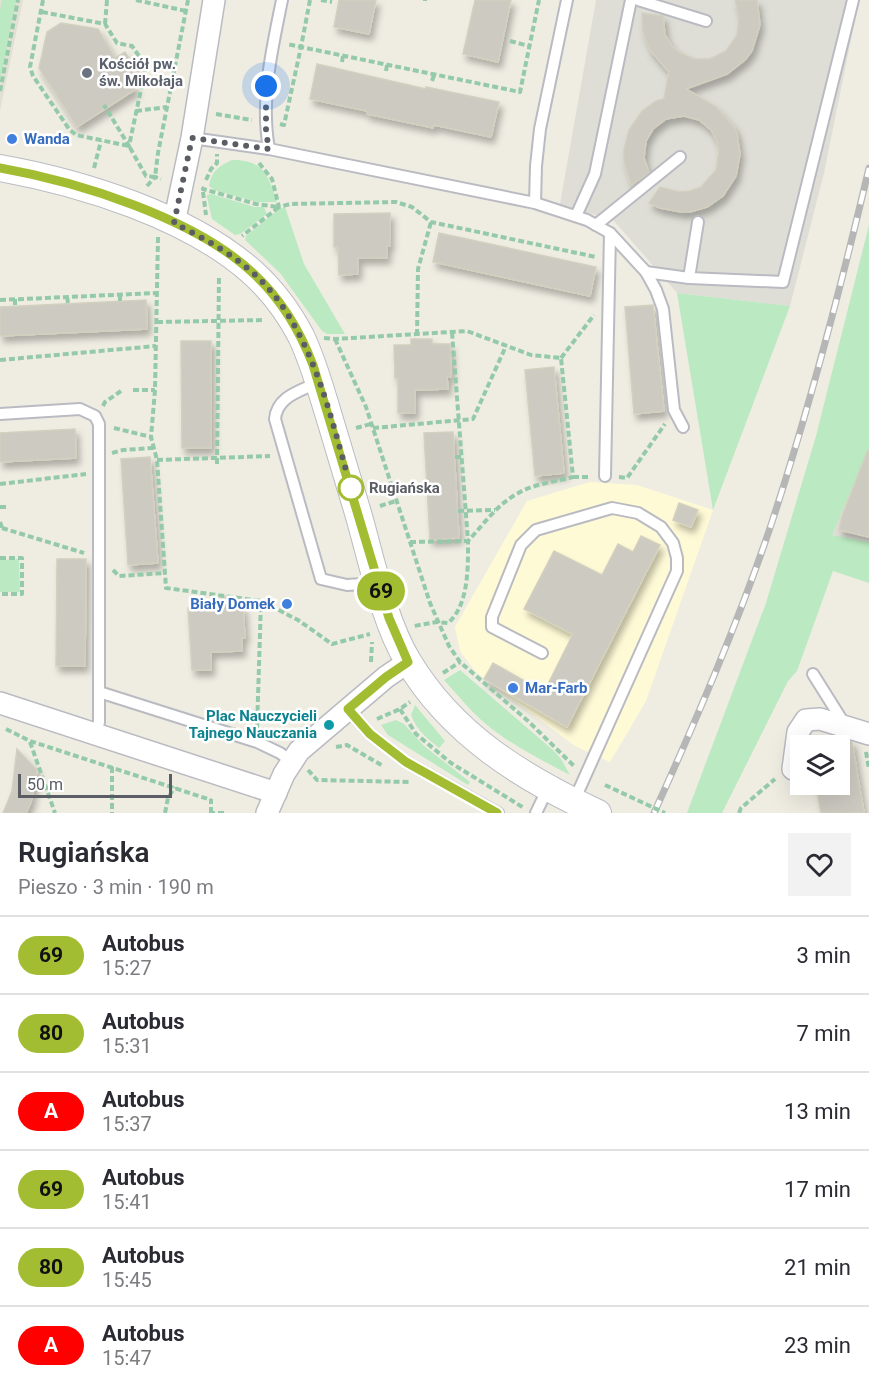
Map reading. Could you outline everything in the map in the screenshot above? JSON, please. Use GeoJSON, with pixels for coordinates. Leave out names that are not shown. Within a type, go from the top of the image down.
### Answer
{"type":"FeatureCollection","features":[{"type":"Feature","properties":{"kind":"street"},"geometry":{"type":"LineString","coordinates":[[166,230],[192,138],[214,0]]}},
{"type":"Feature","properties":{"kind":"street"},"geometry":{"type":"LineString","coordinates":[[0,168],[107,195],[143,208],[166,230],[199,235],[227,253],[265,285],[285,309],[300,334],[319,382],[378,583],[393,630],[408,662],[435,699],[466,732],[498,758],[548,788],[589,808]]}},
{"type":"Feature","properties":{"kind":"street"},"geometry":{"type":"LineString","coordinates":[[267,813],[276,793],[297,763],[304,746],[386,677],[408,662]]}},
{"type":"Feature","properties":{"kind":"street"},"geometry":{"type":"LineString","coordinates":[[0,703],[276,793]]}},
{"type":"Feature","properties":{"kind":"street"},"geometry":{"type":"LineString","coordinates":[[798,735],[806,720],[820,719],[869,734]]}},
{"type":"Feature","properties":{"kind":"lane"},"geometry":{"type":"LineString","coordinates":[[269,149],[266,132],[266,86],[282,0]]}},
{"type":"Feature","properties":{"kind":"lane"},"geometry":{"type":"LineString","coordinates":[[535,203],[540,129],[567,0]]}},
{"type":"Feature","properties":{"kind":"lane"},"geometry":{"type":"LineString","coordinates":[[576,216],[595,174],[631,0]]}},
{"type":"Feature","properties":{"kind":"lane"},"geometry":{"type":"LineString","coordinates":[[638,0],[706,21]]}},
{"type":"Feature","properties":{"kind":"lane"},"geometry":{"type":"LineString","coordinates":[[646,272],[689,278],[783,282],[853,0]]}},
{"type":"Feature","properties":{"kind":"lane"},"geometry":{"type":"LineString","coordinates":[[192,138],[269,149],[535,203],[576,216],[610,233],[646,272],[663,309],[674,410],[682,427]]}},
{"type":"Feature","properties":{"kind":"lane"},"geometry":{"type":"LineString","coordinates":[[596,225],[680,157]]}},
{"type":"Feature","properties":{"kind":"lane"},"geometry":{"type":"LineString","coordinates":[[689,278],[698,222]]}},
{"type":"Feature","properties":{"kind":"lane"},"geometry":{"type":"LineString","coordinates":[[605,476],[610,233]]}},
{"type":"Feature","properties":{"kind":"lane"},"geometry":{"type":"LineString","coordinates":[[319,382],[281,402],[276,410],[276,419],[321,579],[347,585],[378,583]]}},
{"type":"Feature","properties":{"kind":"lane"},"geometry":{"type":"LineString","coordinates":[[0,414],[80,409],[95,416],[99,424],[99,692],[96,734]]}},
{"type":"Feature","properties":{"kind":"lane"},"geometry":{"type":"LineString","coordinates":[[542,653],[492,627],[492,617],[521,545],[536,530],[612,508],[638,513],[661,527],[673,543],[677,558],[677,571],[586,775],[589,808]]}},
{"type":"Feature","properties":{"kind":"lane"},"geometry":{"type":"LineString","coordinates":[[813,674],[847,728]]}},
{"type":"Feature","properties":{"kind":"lane"},"geometry":{"type":"LineString","coordinates":[[99,692],[257,742],[297,763]]}},
{"type":"Feature","properties":{"kind":"lane"},"geometry":{"type":"LineString","coordinates":[[348,709],[370,734],[406,762],[498,813]]}},
{"type":"Feature","properties":{"kind":"lane"},"geometry":{"type":"LineString","coordinates":[[535,813],[548,788]]}},
{"type":"Feature","properties":{"kind":"path"},"geometry":{"type":"LineString","coordinates":[[0,91],[18,0]]}},
{"type":"Feature","properties":{"kind":"path"},"geometry":{"type":"LineString","coordinates":[[43,0],[30,67],[33,76],[69,129],[76,135],[129,147]]}},
{"type":"Feature","properties":{"kind":"path"},"geometry":{"type":"LineString","coordinates":[[107,0],[105,24],[117,43],[132,46],[146,66],[129,147]]}},
{"type":"Feature","properties":{"kind":"path"},"geometry":{"type":"LineString","coordinates":[[136,0],[186,11]]}},
{"type":"Feature","properties":{"kind":"path"},"geometry":{"type":"LineString","coordinates":[[104,105],[146,176],[156,177],[188,0]]}},
{"type":"Feature","properties":{"kind":"path"},"geometry":{"type":"LineString","coordinates":[[310,0],[301,47],[520,92],[539,0]]}},
{"type":"Feature","properties":{"kind":"path"},"geometry":{"type":"LineString","coordinates":[[321,0],[332,2]]}},
{"type":"Feature","properties":{"kind":"path"},"geometry":{"type":"LineString","coordinates":[[42,12],[105,24]]}},
{"type":"Feature","properties":{"kind":"path"},"geometry":{"type":"LineString","coordinates":[[510,41],[530,46]]}},
{"type":"Feature","properties":{"kind":"path"},"geometry":{"type":"LineString","coordinates":[[342,62],[343,56]]}},
{"type":"Feature","properties":{"kind":"path"},"geometry":{"type":"LineString","coordinates":[[386,71],[387,65]]}},
{"type":"Feature","properties":{"kind":"path"},"geometry":{"type":"LineString","coordinates":[[432,81],[434,75]]}},
{"type":"Feature","properties":{"kind":"path"},"geometry":{"type":"LineString","coordinates":[[136,111],[167,107]]}},
{"type":"Feature","properties":{"kind":"path"},"geometry":{"type":"LineString","coordinates":[[91,177],[101,140]]}},
{"type":"Feature","properties":{"kind":"path"},"geometry":{"type":"LineString","coordinates":[[216,163],[226,159]]}},
{"type":"Feature","properties":{"kind":"path"},"geometry":{"type":"LineString","coordinates":[[252,159],[263,165],[272,178],[279,207]]}},
{"type":"Feature","properties":{"kind":"path"},"geometry":{"type":"LineString","coordinates":[[203,189],[256,204],[279,207],[290,204],[396,202],[412,207],[431,222],[611,260]]}},
{"type":"Feature","properties":{"kind":"path"},"geometry":{"type":"LineString","coordinates":[[235,242],[279,207]]}},
{"type":"Feature","properties":{"kind":"path"},"geometry":{"type":"LineString","coordinates":[[417,335],[418,269],[431,222]]}},
{"type":"Feature","properties":{"kind":"path"},"geometry":{"type":"LineString","coordinates":[[166,230],[157,293],[155,390],[151,437],[157,460],[166,588],[261,601],[257,742]]}},
{"type":"Feature","properties":{"kind":"path"},"geometry":{"type":"LineString","coordinates":[[0,300],[157,293]]}},
{"type":"Feature","properties":{"kind":"path"},"geometry":{"type":"LineString","coordinates":[[120,294],[120,301]]}},
{"type":"Feature","properties":{"kind":"path"},"geometry":{"type":"LineString","coordinates":[[67,297],[68,303]]}},
{"type":"Feature","properties":{"kind":"path"},"geometry":{"type":"LineString","coordinates":[[15,299],[15,306]]}},
{"type":"Feature","properties":{"kind":"path"},"geometry":{"type":"LineString","coordinates":[[573,477],[561,357],[601,306]]}},
{"type":"Feature","properties":{"kind":"path"},"geometry":{"type":"LineString","coordinates":[[156,322],[270,320]]}},
{"type":"Feature","properties":{"kind":"path"},"geometry":{"type":"LineString","coordinates":[[216,464],[219,326]]}},
{"type":"Feature","properties":{"kind":"path"},"geometry":{"type":"LineString","coordinates":[[561,357],[531,356],[467,331],[335,339],[372,426],[437,622],[460,662],[549,740],[578,771],[665,813]]}},
{"type":"Feature","properties":{"kind":"path"},"geometry":{"type":"LineString","coordinates":[[437,622],[448,623],[453,618],[463,596],[468,568],[460,419],[452,332]]}},
{"type":"Feature","properties":{"kind":"path"},"geometry":{"type":"LineString","coordinates":[[0,360],[156,346]]}},
{"type":"Feature","properties":{"kind":"path"},"geometry":{"type":"LineString","coordinates":[[356,428],[472,419],[506,346]]}},
{"type":"Feature","properties":{"kind":"path"},"geometry":{"type":"LineString","coordinates":[[133,390],[155,390]]}},
{"type":"Feature","properties":{"kind":"path"},"geometry":{"type":"LineString","coordinates":[[627,478],[674,410]]}},
{"type":"Feature","properties":{"kind":"path"},"geometry":{"type":"LineString","coordinates":[[99,424],[151,437]]}},
{"type":"Feature","properties":{"kind":"path"},"geometry":{"type":"LineString","coordinates":[[99,457],[123,450],[153,448]]}},
{"type":"Feature","properties":{"kind":"path"},"geometry":{"type":"LineString","coordinates":[[157,460],[285,456]]}},
{"type":"Feature","properties":{"kind":"path"},"geometry":{"type":"LineString","coordinates":[[455,457],[462,457]]}},
{"type":"Feature","properties":{"kind":"path"},"geometry":{"type":"LineString","coordinates":[[0,484],[99,472]]}},
{"type":"Feature","properties":{"kind":"path"},"geometry":{"type":"LineString","coordinates":[[410,542],[468,541],[496,510],[515,495],[533,487],[573,477],[588,477]]}},
{"type":"Feature","properties":{"kind":"path"},"geometry":{"type":"LineString","coordinates":[[376,507],[396,501]]}},
{"type":"Feature","properties":{"kind":"path"},"geometry":{"type":"LineString","coordinates":[[0,513],[1,507],[7,507]]}},
{"type":"Feature","properties":{"kind":"path"},"geometry":{"type":"LineString","coordinates":[[458,511],[496,510]]}},
{"type":"Feature","properties":{"kind":"path"},"geometry":{"type":"LineString","coordinates":[[0,522],[1,529],[99,558],[119,576],[165,573]]}},
{"type":"Feature","properties":{"kind":"path"},"geometry":{"type":"LineString","coordinates":[[0,558],[22,558],[22,594],[0,594]]}},
{"type":"Feature","properties":{"kind":"path"},"geometry":{"type":"LineString","coordinates":[[400,709],[416,734],[451,763],[535,813]]}},
{"type":"Feature","properties":{"kind":"path"},"geometry":{"type":"LineString","coordinates":[[0,725],[30,741],[211,800]]}},
{"type":"Feature","properties":{"kind":"path"},"geometry":{"type":"LineString","coordinates":[[30,741],[55,813]]}},
{"type":"Feature","properties":{"kind":"path"},"geometry":{"type":"LineString","coordinates":[[329,748],[347,746],[384,766]]}},
{"type":"Feature","properties":{"kind":"path"},"geometry":{"type":"LineString","coordinates":[[297,763],[317,780],[412,782],[402,776]]}},
{"type":"Feature","properties":{"kind":"path"},"geometry":{"type":"LineString","coordinates":[[112,767],[112,813]]}},
{"type":"Feature","properties":{"kind":"path"},"geometry":{"type":"LineString","coordinates":[[739,813],[741,808],[790,768]]}},
{"type":"Feature","properties":{"kind":"path"},"geometry":{"type":"LineString","coordinates":[[165,813],[168,798],[175,787]]}},
{"type":"Feature","properties":{"kind":"path"},"geometry":{"type":"LineString","coordinates":[[208,813],[224,813]]}},
{"type":"Feature","properties":{"kind":"shaded area"},"geometry":{"type":"Polygon","coordinates":[[[0,0],[23,0],[0,111],[0,0]]]}},
{"type":"Feature","properties":{"kind":"shaded area"},"geometry":{"type":"Polygon","coordinates":[[[596,0],[859,0],[824,173],[790,306],[677,293],[614,221],[560,204],[596,0]]]}},
{"type":"Feature","properties":{"kind":"shaded area"},"geometry":{"type":"Polygon","coordinates":[[[869,449],[869,542],[832,535],[861,463],[869,449]]]}},
{"type":"Feature","properties":{"kind":"shaded area"},"geometry":{"type":"Polygon","coordinates":[[[590,482],[637,485],[713,510],[646,701],[610,762],[575,746],[476,672],[460,651],[455,627],[527,501],[590,482]]]}},
{"type":"Feature","properties":{"kind":"green space"},"geometry":{"type":"Polygon","coordinates":[[[2,0],[16,0],[0,81],[0,10],[2,0]]]}},
{"type":"Feature","properties":{"kind":"green space"},"geometry":{"type":"Polygon","coordinates":[[[232,160],[258,166],[271,184],[277,202],[257,202],[214,190],[209,186],[216,170],[232,160]]]}},
{"type":"Feature","properties":{"kind":"green space"},"geometry":{"type":"Polygon","coordinates":[[[211,194],[255,207],[264,207],[267,214],[240,234],[235,235],[212,219],[207,197],[211,194]]]}},
{"type":"Feature","properties":{"kind":"green space"},"geometry":{"type":"Polygon","coordinates":[[[285,207],[304,264],[345,334],[327,334],[322,331],[280,273],[245,240],[246,236],[279,209],[285,207]]]}},
{"type":"Feature","properties":{"kind":"green space"},"geometry":{"type":"Polygon","coordinates":[[[869,225],[869,449],[832,535],[869,542],[869,583],[833,571],[797,671],[788,681],[722,813],[687,813],[766,603],[816,436],[869,225]]]}},
{"type":"Feature","properties":{"kind":"green space"},"geometry":{"type":"Polygon","coordinates":[[[677,293],[790,306],[713,510],[677,293]]]}},
{"type":"Feature","properties":{"kind":"green space"},"geometry":{"type":"Polygon","coordinates":[[[19,559],[20,592],[0,592],[0,560],[19,559]]]}},
{"type":"Feature","properties":{"kind":"green space"},"geometry":{"type":"Polygon","coordinates":[[[460,670],[554,751],[570,775],[516,745],[475,714],[444,680],[460,670]]]}},
{"type":"Feature","properties":{"kind":"green space"},"geometry":{"type":"Polygon","coordinates":[[[415,705],[445,741],[439,748],[423,734],[413,721],[411,715],[415,705]]]}},
{"type":"Feature","properties":{"kind":"green space"},"geometry":{"type":"Polygon","coordinates":[[[396,720],[404,724],[424,746],[470,782],[468,785],[388,735],[381,725],[396,720]]]}},
{"type":"Feature","properties":{"kind":"building"},"geometry":{"type":"Polygon","coordinates":[[[339,0],[376,0],[369,34],[334,27],[339,0]]]}},
{"type":"Feature","properties":{"kind":"building"},"geometry":{"type":"Polygon","coordinates":[[[475,0],[511,0],[498,62],[463,54],[475,0]]]}},
{"type":"Feature","properties":{"kind":"building"},"geometry":{"type":"Polygon","coordinates":[[[735,0],[757,0],[760,25],[752,51],[745,60],[727,74],[686,89],[716,107],[734,127],[740,154],[736,176],[723,196],[707,207],[690,212],[660,208],[649,203],[660,187],[679,192],[701,187],[716,170],[719,150],[711,130],[699,120],[684,116],[666,119],[653,129],[646,141],[644,158],[649,173],[631,185],[624,161],[624,149],[629,130],[642,111],[656,101],[664,99],[669,72],[650,50],[643,31],[642,13],[663,16],[665,35],[680,53],[695,59],[710,59],[726,51],[737,35],[739,18],[735,0]]]}},
{"type":"Feature","properties":{"kind":"building","name":"Kościół pw. św. Mikołaja"},"geometry":{"type":"Polygon","coordinates":[[[61,23],[98,29],[115,58],[125,52],[137,70],[127,76],[136,89],[77,127],[39,68],[47,32],[61,23]]]}},
{"type":"Feature","properties":{"kind":"building"},"geometry":{"type":"Polygon","coordinates":[[[317,64],[426,89],[426,87],[499,102],[491,137],[434,125],[433,128],[310,99],[317,64]]]}},
{"type":"Feature","properties":{"kind":"building"},"geometry":{"type":"Polygon","coordinates":[[[390,213],[390,246],[387,246],[387,258],[358,258],[358,274],[339,275],[338,247],[334,247],[334,214],[390,213]]]}},
{"type":"Feature","properties":{"kind":"building"},"geometry":{"type":"Polygon","coordinates":[[[439,233],[596,267],[590,296],[433,262],[439,233]]]}},
{"type":"Feature","properties":{"kind":"building"},"geometry":{"type":"Polygon","coordinates":[[[146,300],[147,329],[0,336],[0,307],[146,300]]]}},
{"type":"Feature","properties":{"kind":"building"},"geometry":{"type":"Polygon","coordinates":[[[653,305],[664,411],[634,414],[625,307],[653,305]]]}},
{"type":"Feature","properties":{"kind":"building"},"geometry":{"type":"Polygon","coordinates":[[[411,339],[432,339],[432,344],[450,344],[451,377],[447,377],[448,389],[415,390],[415,413],[398,413],[398,378],[395,378],[394,345],[411,345],[411,339]]]}},
{"type":"Feature","properties":{"kind":"building"},"geometry":{"type":"Polygon","coordinates":[[[181,341],[211,341],[211,448],[182,448],[181,341]]]}},
{"type":"Feature","properties":{"kind":"building"},"geometry":{"type":"Polygon","coordinates":[[[554,367],[564,473],[535,476],[525,370],[554,367]]]}},
{"type":"Feature","properties":{"kind":"building"},"geometry":{"type":"Polygon","coordinates":[[[75,429],[76,458],[0,462],[0,433],[75,429]]]}},
{"type":"Feature","properties":{"kind":"building"},"geometry":{"type":"Polygon","coordinates":[[[453,432],[459,538],[430,540],[424,433],[453,432]]]}},
{"type":"Feature","properties":{"kind":"building"},"geometry":{"type":"Polygon","coordinates":[[[868,450],[869,537],[839,530],[842,516],[868,450]]]}},
{"type":"Feature","properties":{"kind":"building"},"geometry":{"type":"Polygon","coordinates":[[[150,457],[158,563],[128,565],[121,459],[150,457]]]}},
{"type":"Feature","properties":{"kind":"building"},"geometry":{"type":"Polygon","coordinates":[[[679,503],[698,510],[691,527],[673,520],[679,503]]]}},
{"type":"Feature","properties":{"kind":"building"},"geometry":{"type":"Polygon","coordinates":[[[641,536],[660,545],[567,727],[484,679],[493,663],[544,692],[573,634],[524,609],[554,551],[602,575],[618,544],[633,552],[641,536]]]}},
{"type":"Feature","properties":{"kind":"building"},"geometry":{"type":"Polygon","coordinates":[[[57,559],[86,559],[85,666],[56,666],[57,559]]]}},
{"type":"Feature","properties":{"kind":"building"},"geometry":{"type":"Polygon","coordinates":[[[226,596],[226,607],[243,606],[245,638],[242,638],[242,651],[211,652],[211,670],[192,670],[188,608],[207,607],[226,596]]]}},
{"type":"Feature","properties":{"kind":"building"},"geometry":{"type":"Polygon","coordinates":[[[850,741],[852,742],[864,813],[821,813],[818,795],[850,795],[850,741]]]}},
{"type":"Feature","properties":{"kind":"building"},"geometry":{"type":"Polygon","coordinates":[[[17,749],[37,770],[31,802],[26,813],[3,813],[12,791],[17,749]]]}},
{"type":"Feature","properties":{"kind":"railway"},"geometry":{"type":"LineString","coordinates":[[654,813],[717,669],[772,522],[824,346],[869,168]]}},
{"type":"Feature","properties":{"kind":"bus line","name":"69"},"geometry":{"type":"LineString","coordinates":[[0,168],[107,195],[143,208],[199,235],[227,253],[253,273],[276,297],[308,350],[389,618],[408,662],[348,709],[370,734],[406,762],[497,813]]}},
{"type":"Feature","properties":{"kind":"place","name":"Kościół pw. św. Mikołaja"},"geometry":{"type":"Point","coordinates":[87,73]}},
{"type":"Feature","properties":{"kind":"place","name":"Wanda"},"geometry":{"type":"Point","coordinates":[12,139]}},
{"type":"Feature","properties":{"kind":"place","name":"Rugiańska"},"geometry":{"type":"Point","coordinates":[351,488]}},
{"type":"Feature","properties":{"kind":"place","name":"Biały Domek"},"geometry":{"type":"Point","coordinates":[287,604]}},
{"type":"Feature","properties":{"kind":"place","name":"Mar-Farb"},"geometry":{"type":"Point","coordinates":[513,688]}},
{"type":"Feature","properties":{"kind":"place","name":"Plac Nauczycieli Tajnego Nauczania"},"geometry":{"type":"Point","coordinates":[329,725]}},
{"type":"Feature","properties":{"kind":"route"},"geometry":{"type":"LineString","coordinates":[[266,86],[266,132],[269,149],[192,138],[174,223],[199,235],[238,261],[265,285],[285,309],[308,350],[353,495],[351,488]]}}]}
